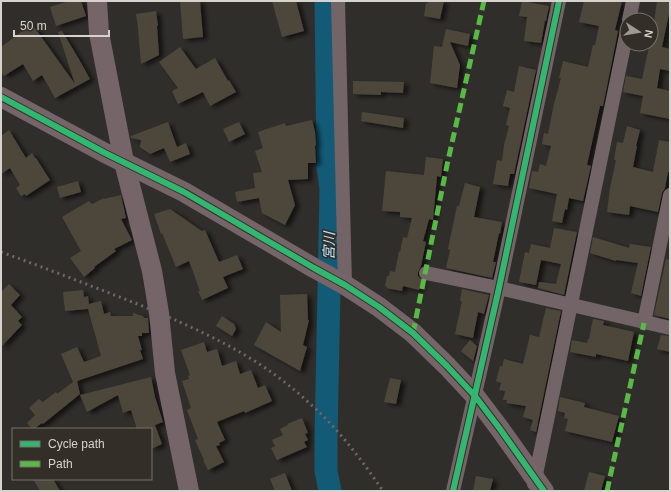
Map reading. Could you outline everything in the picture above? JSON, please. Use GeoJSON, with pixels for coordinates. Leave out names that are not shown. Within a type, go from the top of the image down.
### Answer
{"type":"FeatureCollection","features":[{"type":"Feature","properties":{"kind":"street"},"geometry":{"type":"LineString","coordinates":[[97,1],[99,33],[124,162],[152,271],[159,313],[165,373],[189,491]]}},
{"type":"Feature","properties":{"kind":"street"},"geometry":{"type":"LineString","coordinates":[[338,1],[341,282]]}},
{"type":"Feature","properties":{"kind":"street"},"geometry":{"type":"LineString","coordinates":[[453,491],[499,288],[559,1]]}},
{"type":"Feature","properties":{"kind":"street"},"geometry":{"type":"LineString","coordinates":[[631,12],[633,1]]}},
{"type":"Feature","properties":{"kind":"street"},"geometry":{"type":"LineString","coordinates":[[537,487],[571,305],[623,52]]}},
{"type":"Feature","properties":{"kind":"street"},"geometry":{"type":"LineString","coordinates":[[1,97],[184,192],[314,268],[341,282],[379,307],[413,333],[475,396],[500,429],[537,487]]}},
{"type":"Feature","properties":{"kind":"street"},"geometry":{"type":"LineString","coordinates":[[644,323],[670,195]]}},
{"type":"Feature","properties":{"kind":"street"},"geometry":{"type":"LineString","coordinates":[[426,273],[499,288],[670,328]]}},
{"type":"Feature","properties":{"kind":"building"},"geometry":{"type":"Polygon","coordinates":[[[69,1],[81,1],[86,16],[56,26],[50,7],[69,1]]]}},
{"type":"Feature","properties":{"kind":"building"},"geometry":{"type":"Polygon","coordinates":[[[180,1],[200,1],[203,37],[183,39],[180,1]]]}},
{"type":"Feature","properties":{"kind":"building"},"geometry":{"type":"Polygon","coordinates":[[[272,1],[296,1],[304,31],[282,37],[272,1]]]}},
{"type":"Feature","properties":{"kind":"building"},"geometry":{"type":"Polygon","coordinates":[[[429,1],[444,1],[440,19],[424,16],[426,3],[429,1]]]}},
{"type":"Feature","properties":{"kind":"building"},"geometry":{"type":"Polygon","coordinates":[[[522,1],[549,6],[541,43],[524,41],[527,17],[519,16],[522,1]]]}},
{"type":"Feature","properties":{"kind":"building"},"geometry":{"type":"Polygon","coordinates":[[[584,1],[622,1],[615,30],[618,31],[603,106],[600,106],[587,165],[591,166],[583,201],[569,198],[567,210],[565,209],[562,223],[552,221],[557,194],[529,188],[532,171],[538,172],[540,164],[546,166],[551,146],[542,144],[544,133],[548,134],[561,78],[559,78],[563,61],[588,67],[593,45],[595,45],[599,26],[579,22],[584,1]]]}},
{"type":"Feature","properties":{"kind":"building"},"geometry":{"type":"Polygon","coordinates":[[[657,1],[670,1],[670,9],[662,47],[670,49],[670,71],[660,69],[657,88],[670,91],[670,119],[640,113],[643,96],[623,92],[626,76],[642,79],[648,52],[659,52],[659,12],[655,12],[657,1]]]}},
{"type":"Feature","properties":{"kind":"building"},"geometry":{"type":"Polygon","coordinates":[[[156,11],[159,55],[141,64],[136,14],[156,11]]]}},
{"type":"Feature","properties":{"kind":"building"},"geometry":{"type":"Polygon","coordinates":[[[32,24],[75,84],[58,32],[62,31],[90,79],[55,98],[42,75],[33,81],[23,64],[4,76],[1,71],[1,47],[32,24]]]}},
{"type":"Feature","properties":{"kind":"building"},"geometry":{"type":"Polygon","coordinates":[[[446,29],[470,34],[468,46],[450,42],[460,65],[457,88],[430,83],[434,46],[442,47],[446,29]]]}},
{"type":"Feature","properties":{"kind":"building"},"geometry":{"type":"Polygon","coordinates":[[[180,47],[196,69],[215,58],[236,92],[210,106],[203,92],[178,104],[172,91],[178,88],[159,62],[180,47]]]}},
{"type":"Feature","properties":{"kind":"building"},"geometry":{"type":"Polygon","coordinates":[[[519,66],[536,70],[514,174],[510,174],[508,186],[493,184],[497,160],[502,161],[509,126],[506,125],[510,108],[503,106],[507,90],[514,92],[519,66]]]}},
{"type":"Feature","properties":{"kind":"building"},"geometry":{"type":"Polygon","coordinates":[[[353,81],[404,82],[403,93],[381,92],[381,95],[353,94],[353,81]]]}},
{"type":"Feature","properties":{"kind":"building"},"geometry":{"type":"Polygon","coordinates":[[[362,112],[404,118],[403,128],[361,121],[362,112]]]}},
{"type":"Feature","properties":{"kind":"building"},"geometry":{"type":"Polygon","coordinates":[[[312,120],[315,132],[316,163],[308,163],[308,179],[288,180],[295,205],[285,225],[262,213],[259,198],[237,202],[235,192],[255,188],[253,173],[262,172],[255,151],[263,148],[258,132],[285,123],[286,126],[312,120]]]}},
{"type":"Feature","properties":{"kind":"building"},"geometry":{"type":"Polygon","coordinates":[[[168,122],[177,147],[186,143],[190,154],[170,162],[164,148],[150,154],[140,147],[141,140],[131,138],[131,136],[168,122]]]}},
{"type":"Feature","properties":{"kind":"building"},"geometry":{"type":"Polygon","coordinates":[[[239,122],[245,134],[229,142],[223,129],[239,122]]]}},
{"type":"Feature","properties":{"kind":"building"},"geometry":{"type":"Polygon","coordinates":[[[627,126],[640,130],[633,167],[653,172],[659,140],[670,142],[670,172],[668,172],[658,212],[630,206],[629,215],[607,212],[616,160],[614,160],[617,142],[623,143],[627,126]]]}},
{"type":"Feature","properties":{"kind":"building"},"geometry":{"type":"Polygon","coordinates":[[[9,130],[26,158],[32,153],[50,180],[26,196],[25,194],[21,196],[16,188],[20,185],[10,168],[1,174],[1,136],[9,130]]]}},
{"type":"Feature","properties":{"kind":"building"},"geometry":{"type":"Polygon","coordinates":[[[426,157],[443,159],[441,177],[437,176],[433,220],[429,219],[423,241],[426,242],[421,266],[418,272],[418,276],[422,280],[419,290],[403,286],[402,291],[386,288],[387,276],[389,276],[390,271],[395,272],[403,237],[407,238],[412,218],[400,217],[400,212],[382,211],[386,171],[424,175],[426,157]]]}},
{"type":"Feature","properties":{"kind":"building"},"geometry":{"type":"Polygon","coordinates":[[[78,181],[81,192],[60,198],[57,187],[78,181]]]}},
{"type":"Feature","properties":{"kind":"building"},"geometry":{"type":"Polygon","coordinates":[[[465,183],[480,187],[474,217],[502,222],[493,262],[496,262],[492,278],[446,268],[450,250],[448,249],[457,206],[459,206],[465,183]]]}},
{"type":"Feature","properties":{"kind":"building"},"geometry":{"type":"Polygon","coordinates":[[[121,195],[126,218],[121,219],[132,240],[114,249],[116,251],[94,267],[95,268],[84,277],[70,258],[81,251],[62,217],[89,201],[92,204],[104,198],[121,195]]]}},
{"type":"Feature","properties":{"kind":"building"},"geometry":{"type":"Polygon","coordinates":[[[170,209],[202,231],[205,230],[219,262],[237,255],[243,269],[223,277],[228,288],[202,300],[189,261],[176,267],[162,233],[161,234],[154,214],[170,209]]]}},
{"type":"Feature","properties":{"kind":"building"},"geometry":{"type":"Polygon","coordinates":[[[554,228],[577,232],[564,295],[538,288],[539,282],[556,284],[561,264],[541,260],[536,285],[519,282],[525,252],[529,253],[531,244],[550,248],[554,228]]]}},
{"type":"Feature","properties":{"kind":"building"},"geometry":{"type":"Polygon","coordinates":[[[593,237],[629,248],[630,244],[651,247],[641,296],[631,293],[638,263],[616,261],[590,253],[593,237]]]}},
{"type":"Feature","properties":{"kind":"building"},"geometry":{"type":"Polygon","coordinates":[[[666,259],[670,260],[670,319],[654,315],[666,259]]]}},
{"type":"Feature","properties":{"kind":"building"},"geometry":{"type":"Polygon","coordinates":[[[9,284],[20,295],[11,305],[22,317],[18,321],[22,325],[1,347],[1,292],[9,284]]]}},
{"type":"Feature","properties":{"kind":"building"},"geometry":{"type":"Polygon","coordinates":[[[462,289],[489,295],[484,314],[478,312],[473,338],[455,334],[462,301],[460,301],[462,289]]]}},
{"type":"Feature","properties":{"kind":"building"},"geometry":{"type":"Polygon","coordinates":[[[83,290],[84,297],[88,296],[89,304],[101,301],[104,314],[110,312],[111,316],[133,316],[133,313],[143,316],[144,318],[148,318],[149,333],[142,333],[142,336],[138,336],[143,359],[77,381],[80,394],[43,424],[42,423],[35,428],[31,428],[27,423],[35,415],[29,408],[39,399],[43,402],[73,382],[61,354],[77,347],[84,362],[101,356],[88,309],[65,311],[63,292],[83,290]]]}},
{"type":"Feature","properties":{"kind":"building"},"geometry":{"type":"Polygon","coordinates":[[[307,294],[309,320],[303,345],[307,347],[300,371],[254,345],[266,322],[281,332],[280,295],[307,294]]]}},
{"type":"Feature","properties":{"kind":"building"},"geometry":{"type":"Polygon","coordinates":[[[546,308],[561,311],[536,432],[530,430],[533,420],[523,417],[526,406],[506,403],[507,400],[503,400],[505,391],[499,390],[501,383],[496,381],[500,366],[502,367],[504,359],[523,364],[530,335],[539,337],[546,308]]]}},
{"type":"Feature","properties":{"kind":"building"},"geometry":{"type":"Polygon","coordinates":[[[222,316],[234,324],[236,329],[232,336],[216,326],[222,316]]]}},
{"type":"Feature","properties":{"kind":"building"},"geometry":{"type":"Polygon","coordinates":[[[593,319],[604,321],[603,325],[634,332],[628,361],[596,354],[596,357],[570,352],[572,340],[587,343],[593,319]]]}},
{"type":"Feature","properties":{"kind":"building"},"geometry":{"type":"Polygon","coordinates":[[[661,335],[670,336],[670,352],[657,349],[661,335]]]}},
{"type":"Feature","properties":{"kind":"building"},"geometry":{"type":"Polygon","coordinates":[[[470,340],[477,346],[473,361],[461,351],[470,340]]]}},
{"type":"Feature","properties":{"kind":"building"},"geometry":{"type":"Polygon","coordinates":[[[204,342],[207,352],[217,349],[222,366],[236,361],[240,374],[251,370],[258,388],[265,385],[272,401],[245,413],[244,411],[217,422],[225,440],[219,443],[220,445],[216,446],[224,462],[208,470],[195,440],[198,439],[187,410],[191,408],[182,381],[189,379],[188,376],[190,375],[181,350],[204,342]]]}},
{"type":"Feature","properties":{"kind":"building"},"geometry":{"type":"Polygon","coordinates":[[[151,377],[155,397],[163,422],[155,425],[162,444],[152,449],[152,428],[137,428],[131,410],[123,413],[118,395],[87,412],[80,395],[151,377]]]}},
{"type":"Feature","properties":{"kind":"building"},"geometry":{"type":"Polygon","coordinates":[[[390,378],[401,380],[396,404],[384,402],[390,378]]]}},
{"type":"Feature","properties":{"kind":"building"},"geometry":{"type":"Polygon","coordinates":[[[560,397],[585,403],[584,407],[619,416],[612,442],[565,431],[568,419],[564,418],[565,413],[558,411],[560,397]]]}},
{"type":"Feature","properties":{"kind":"building"},"geometry":{"type":"Polygon","coordinates":[[[302,418],[308,433],[305,434],[308,440],[304,442],[307,447],[277,460],[271,448],[275,446],[272,440],[283,435],[280,429],[288,425],[287,424],[302,418]]]}},
{"type":"Feature","properties":{"kind":"building"},"geometry":{"type":"Polygon","coordinates":[[[589,472],[605,476],[601,491],[584,491],[589,472]]]}},
{"type":"Feature","properties":{"kind":"building"},"geometry":{"type":"Polygon","coordinates":[[[285,473],[292,491],[275,491],[270,479],[285,473]]]}},
{"type":"Feature","properties":{"kind":"building"},"geometry":{"type":"Polygon","coordinates":[[[476,476],[493,479],[490,491],[473,491],[476,476]]]}},
{"type":"Feature","properties":{"kind":"building"},"geometry":{"type":"Polygon","coordinates":[[[34,480],[54,480],[60,491],[40,491],[34,480]]]}},
{"type":"Feature","properties":{"kind":"waterway","name":"宮川"},"geometry":{"type":"LineString","coordinates":[[326,1],[328,166],[331,189],[326,471],[330,491]]}},
{"type":"Feature","properties":{"kind":"railway"},"geometry":{"type":"LineString","coordinates":[[1,252],[140,305],[207,335],[249,357],[269,370],[318,411],[348,444],[383,491]]}},
{"type":"Feature","properties":{"kind":"marked path"},"geometry":{"type":"LineString","coordinates":[[413,333],[447,165],[484,1]]}},
{"type":"Feature","properties":{"kind":"marked path"},"geometry":{"type":"LineString","coordinates":[[607,491],[644,323]]}},
{"type":"Feature","properties":{"kind":"cycle path"},"geometry":{"type":"LineString","coordinates":[[453,491],[499,288],[559,1]]}},
{"type":"Feature","properties":{"kind":"cycle path"},"geometry":{"type":"LineString","coordinates":[[1,97],[105,153],[184,192],[345,285],[379,307],[413,333],[475,396],[544,491]]}}]}
